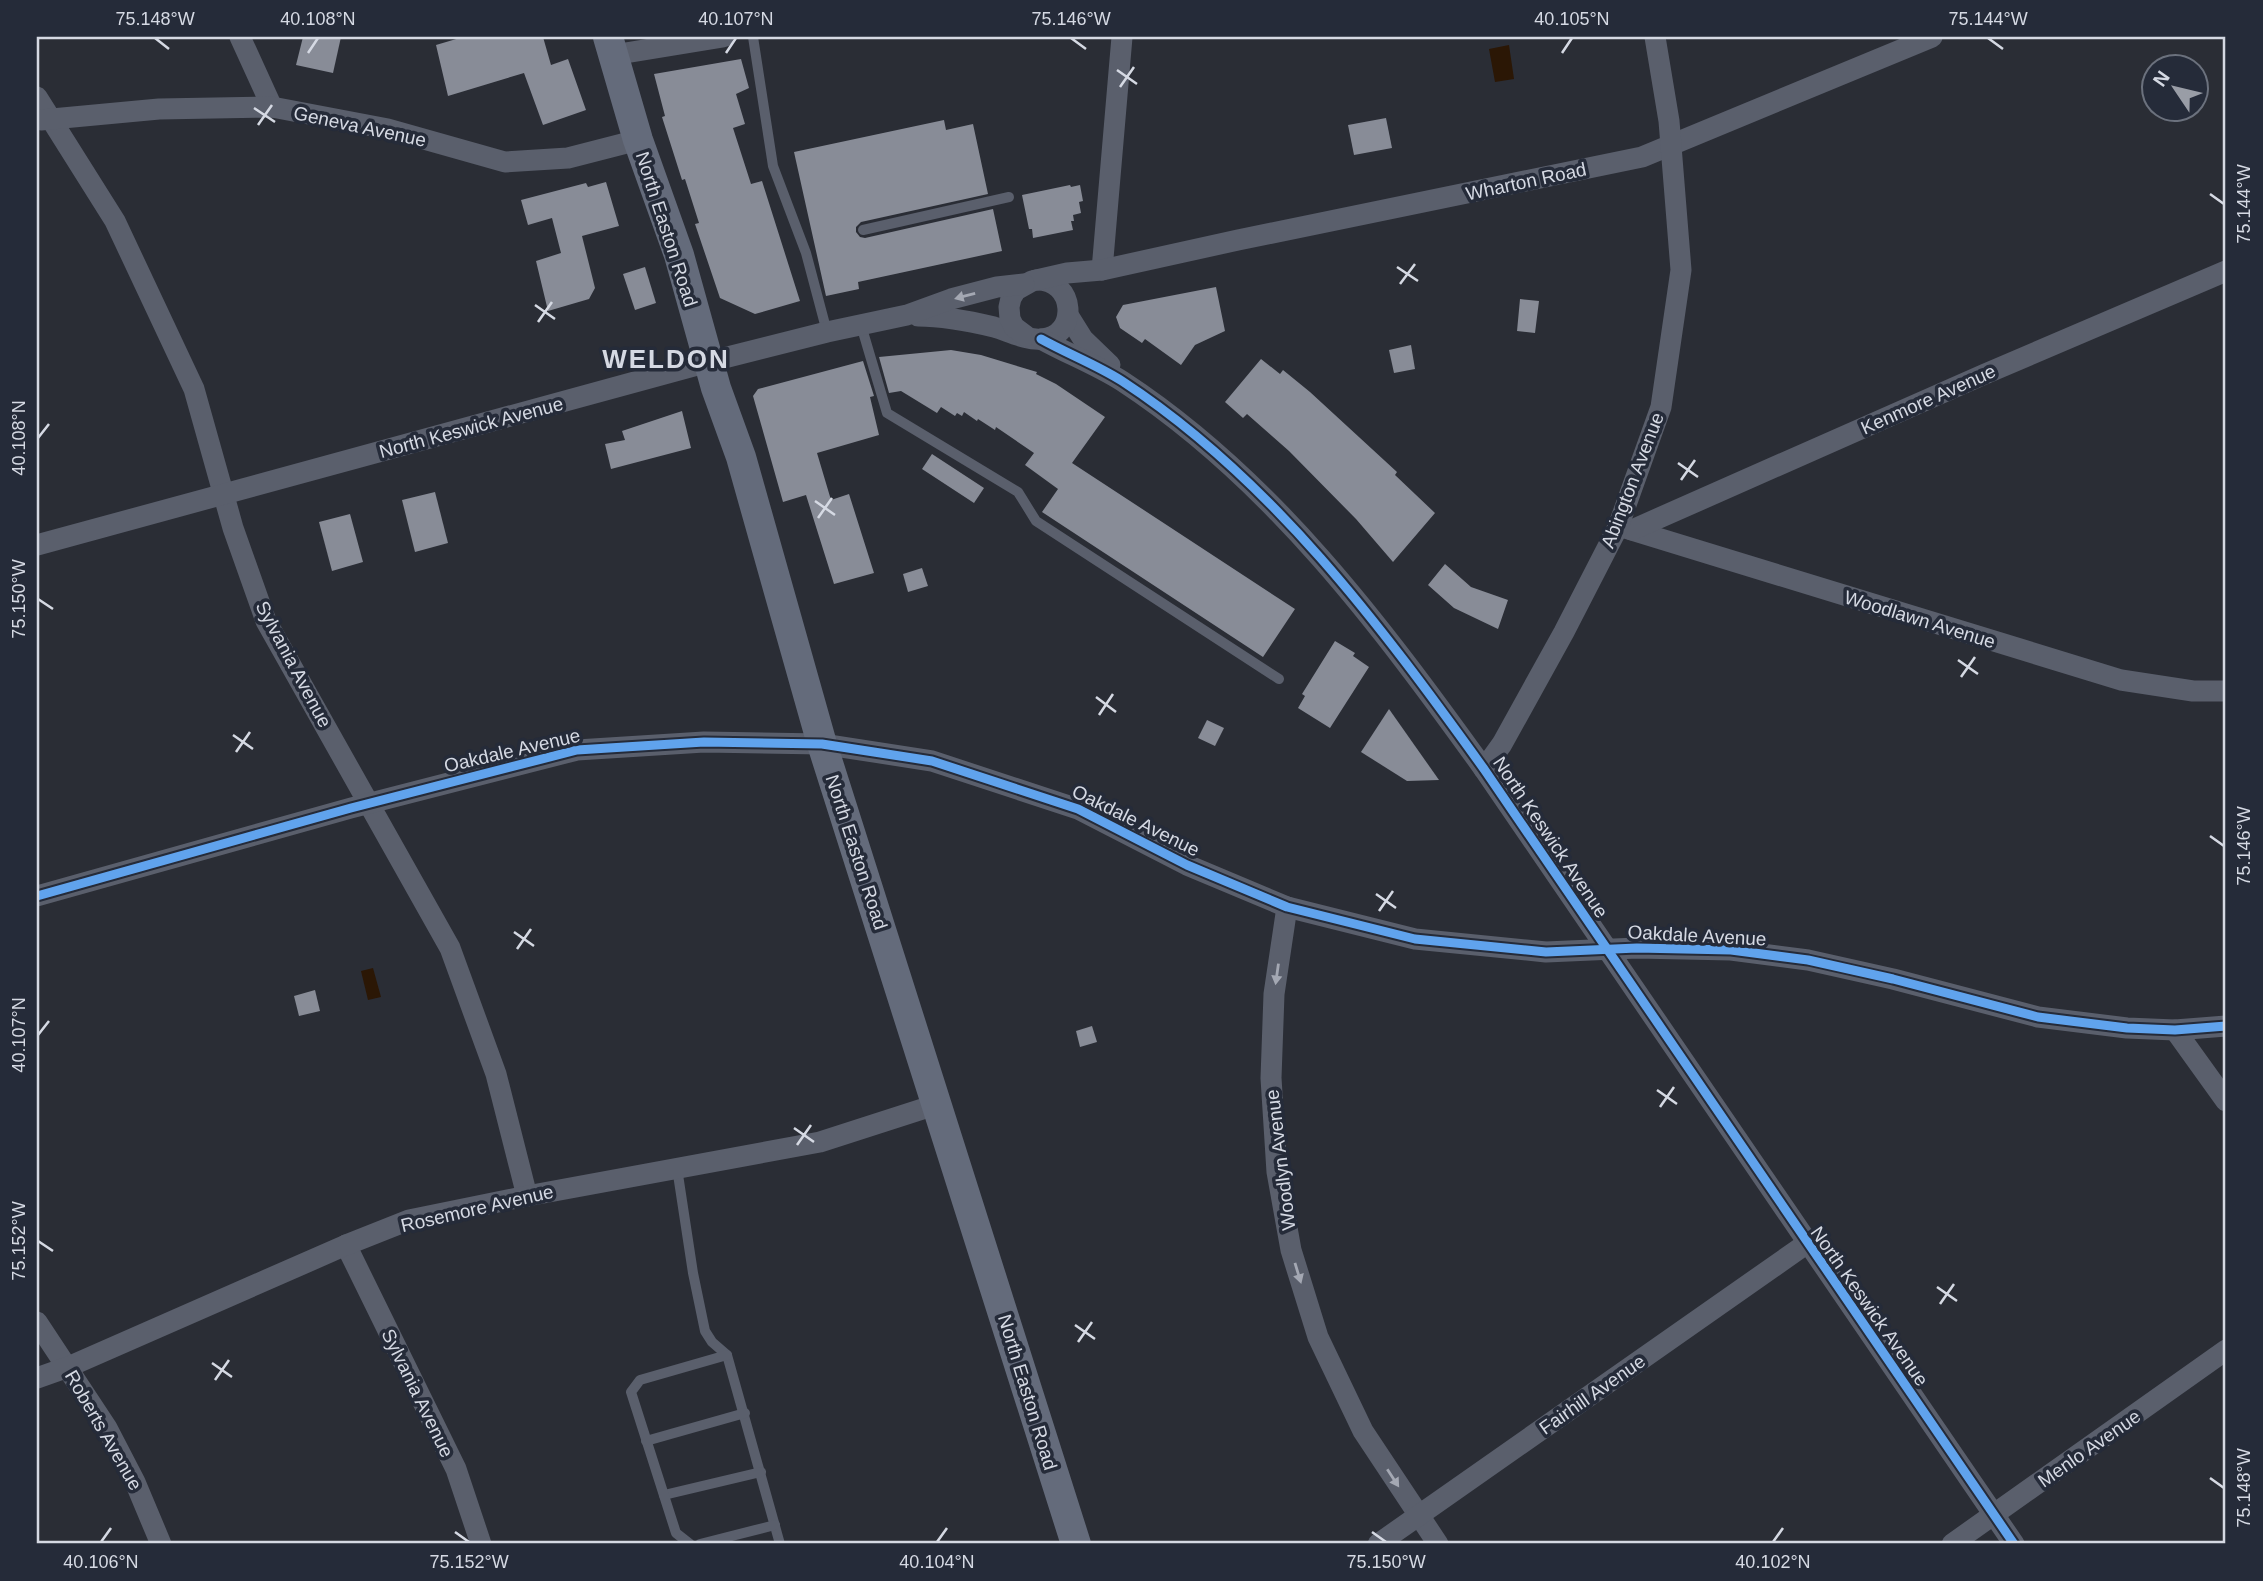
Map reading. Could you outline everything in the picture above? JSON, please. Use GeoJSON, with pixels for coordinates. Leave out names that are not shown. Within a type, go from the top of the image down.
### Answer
{"type":"FeatureCollection","features":[{"type":"Feature","properties":{"kind":"main road","name":"North Easton Road"},"geometry":{"type":"LineString","coordinates":[[610,46],[638,141],[679,255],[708,362],[741,457],[822,744],[1076,1544]]}},
{"type":"Feature","properties":{"kind":"street"},"geometry":{"type":"LineString","coordinates":[[240,37],[272,107]]}},
{"type":"Feature","properties":{"kind":"street"},"geometry":{"type":"LineString","coordinates":[[610,46],[723,37]]}},
{"type":"Feature","properties":{"kind":"street"},"geometry":{"type":"LineString","coordinates":[[1029,282],[1013,294],[1009,307],[1010,319],[1014,327],[1032,338],[1052,336],[1059,331],[1081,286],[1102,270],[1122,37]]}},
{"type":"Feature","properties":{"kind":"street","name":"Abington Avenue"},"geometry":{"type":"LineString","coordinates":[[1484,769],[1502,744],[1625,528],[1661,407],[1681,271],[1669,121],[1655,37]]}},
{"type":"Feature","properties":{"kind":"street","name":"Wharton Road"},"geometry":{"type":"LineString","coordinates":[[1029,282],[1060,274],[1102,270],[1642,157],[1932,37]]}},
{"type":"Feature","properties":{"kind":"street","name":"Sylvania Avenue"},"geometry":{"type":"LineString","coordinates":[[37,97],[43,119],[116,221],[194,389],[233,528],[266,621],[450,948],[496,1074],[527,1196]]}},
{"type":"Feature","properties":{"kind":"street","name":"Geneva Avenue"},"geometry":{"type":"LineString","coordinates":[[43,119],[159,109],[272,107],[388,129],[505,162],[568,158],[638,141]]}},
{"type":"Feature","properties":{"kind":"street","name":"Kenmore Avenue"},"geometry":{"type":"LineString","coordinates":[[1625,528],[2226,271]]}},
{"type":"Feature","properties":{"kind":"street","name":"North Keswick Avenue"},"geometry":{"type":"LineString","coordinates":[[37,545],[708,362],[906,315],[996,287],[1029,282],[1047,281],[1057,286],[1063,293],[1076,331],[1091,349],[1151,402]]}},
{"type":"Feature","properties":{"kind":"street","name":"North Keswick Avenue"},"geometry":{"type":"LineString","coordinates":[[906,315],[958,319],[1032,338],[1112,376],[1182,424],[1245,480],[1318,555],[1414,672],[1484,769],[1806,1244],[2014,1544]]}},
{"type":"Feature","properties":{"kind":"street","name":"Woodlawn Avenue"},"geometry":{"type":"LineString","coordinates":[[1625,528],[2120,680],[2193,691],[2226,691]]}},
{"type":"Feature","properties":{"kind":"street","name":"Oakdale Avenue"},"geometry":{"type":"LineString","coordinates":[[37,896],[370,803],[577,750],[704,742],[822,744],[932,761],[1078,809],[1187,865],[1287,907],[1415,939],[1546,952],[1607,948],[1731,950],[1808,960],[2038,1017],[2123,1028],[2175,1030],[2226,1026]]}},
{"type":"Feature","properties":{"kind":"street","name":"Woodlyn Avenue"},"geometry":{"type":"LineString","coordinates":[[1287,907],[1274,994],[1270,1078],[1278,1172],[1291,1250],[1318,1337],[1359,1423],[1438,1544]]}},
{"type":"Feature","properties":{"kind":"street"},"geometry":{"type":"LineString","coordinates":[[2175,1030],[2226,1101]]}},
{"type":"Feature","properties":{"kind":"street","name":"Rosemore Avenue"},"geometry":{"type":"LineString","coordinates":[[37,1378],[409,1220],[820,1142],[937,1104]]}},
{"type":"Feature","properties":{"kind":"street","name":"Fairhill Avenue"},"geometry":{"type":"LineString","coordinates":[[1378,1544],[1806,1244]]}},
{"type":"Feature","properties":{"kind":"street","name":"Sylvania Avenue"},"geometry":{"type":"LineString","coordinates":[[346,1245],[456,1469],[481,1544]]}},
{"type":"Feature","properties":{"kind":"street","name":"Roberts Avenue"},"geometry":{"type":"LineString","coordinates":[[37,1322],[107,1428],[135,1482],[161,1544]]}},
{"type":"Feature","properties":{"kind":"street","name":"Menlo Avenue"},"geometry":{"type":"LineString","coordinates":[[1952,1544],[2226,1350]]}},
{"type":"Feature","properties":{"kind":"lane"},"geometry":{"type":"LineString","coordinates":[[752,37],[773,166],[806,253],[827,332]]}},
{"type":"Feature","properties":{"kind":"lane"},"geometry":{"type":"LineString","coordinates":[[863,230],[1009,197]]}},
{"type":"Feature","properties":{"kind":"lane"},"geometry":{"type":"LineString","coordinates":[[861,325],[887,413],[1018,492],[1037,521],[1279,679]]}},
{"type":"Feature","properties":{"kind":"lane"},"geometry":{"type":"LineString","coordinates":[[677,1168],[705,1331],[727,1356],[780,1544]]}},
{"type":"Feature","properties":{"kind":"lane"},"geometry":{"type":"LineString","coordinates":[[690,1544],[676,1534],[631,1392],[640,1380],[727,1356]]}},
{"type":"Feature","properties":{"kind":"lane"},"geometry":{"type":"LineString","coordinates":[[646,1441],[745,1413]]}},
{"type":"Feature","properties":{"kind":"lane"},"geometry":{"type":"LineString","coordinates":[[664,1495],[761,1472]]}},
{"type":"Feature","properties":{"kind":"lane"},"geometry":{"type":"LineString","coordinates":[[700,1544],[775,1525]]}},
{"type":"Feature","properties":{"kind":"shaded area"},"geometry":{"type":"Polygon","coordinates":[[[1509,45],[1514,79],[1495,82],[1489,49],[1509,45]]]}},
{"type":"Feature","properties":{"kind":"shaded area"},"geometry":{"type":"Polygon","coordinates":[[[373,968],[381,997],[368,1000],[361,971],[373,968]]]}},
{"type":"Feature","properties":{"kind":"building"},"geometry":{"type":"Polygon","coordinates":[[[303,37],[341,37],[333,73],[296,65],[303,37]]]}},
{"type":"Feature","properties":{"kind":"building"},"geometry":{"type":"Polygon","coordinates":[[[463,37],[543,37],[551,65],[568,59],[586,110],[543,125],[524,73],[448,96],[436,45],[463,37]]]}},
{"type":"Feature","properties":{"kind":"building"},"geometry":{"type":"Polygon","coordinates":[[[741,59],[749,88],[736,94],[745,124],[733,128],[751,184],[762,181],[800,301],[755,314],[720,298],[695,224],[699,223],[685,179],[682,180],[662,117],[665,116],[654,74],[741,59]]]}},
{"type":"Feature","properties":{"kind":"building"},"geometry":{"type":"Polygon","coordinates":[[[1386,118],[1392,148],[1354,155],[1348,125],[1386,118]]]}},
{"type":"Feature","properties":{"kind":"building"},"geometry":{"type":"Polygon","coordinates":[[[944,120],[946,130],[973,124],[988,194],[861,222],[856,227],[856,232],[865,238],[993,209],[1002,251],[858,282],[859,289],[826,296],[794,152],[944,120]]]}},
{"type":"Feature","properties":{"kind":"building"},"geometry":{"type":"Polygon","coordinates":[[[606,182],[619,226],[582,236],[595,288],[589,299],[548,311],[536,261],[561,253],[552,218],[528,225],[521,200],[586,183],[588,187],[606,182]]]}},
{"type":"Feature","properties":{"kind":"building"},"geometry":{"type":"Polygon","coordinates":[[[1080,185],[1083,201],[1079,202],[1081,213],[1073,215],[1073,230],[1033,238],[1022,195],[1080,185]]]}},
{"type":"Feature","properties":{"kind":"building"},"geometry":{"type":"Polygon","coordinates":[[[645,267],[656,303],[635,310],[623,274],[645,267]]]}},
{"type":"Feature","properties":{"kind":"building"},"geometry":{"type":"Polygon","coordinates":[[[1216,287],[1225,331],[1195,345],[1181,365],[1145,339],[1142,343],[1120,328],[1116,317],[1123,305],[1216,287]]]}},
{"type":"Feature","properties":{"kind":"building"},"geometry":{"type":"Polygon","coordinates":[[[1520,299],[1539,301],[1535,333],[1517,331],[1520,299]]]}},
{"type":"Feature","properties":{"kind":"building"},"geometry":{"type":"Polygon","coordinates":[[[1411,345],[1415,369],[1394,373],[1389,350],[1411,345]]]}},
{"type":"Feature","properties":{"kind":"building"},"geometry":{"type":"Polygon","coordinates":[[[951,350],[981,355],[1037,372],[1036,374],[1105,417],[1072,463],[1295,609],[1263,657],[1042,512],[1058,489],[1025,465],[1034,453],[996,427],[995,430],[964,412],[962,416],[957,413],[955,416],[941,407],[937,413],[901,391],[889,393],[879,357],[951,350]]]}},
{"type":"Feature","properties":{"kind":"building"},"geometry":{"type":"Polygon","coordinates":[[[1261,359],[1280,374],[1283,370],[1310,392],[1397,472],[1395,475],[1435,513],[1393,562],[1356,519],[1289,451],[1247,414],[1243,418],[1225,402],[1261,359]]]}},
{"type":"Feature","properties":{"kind":"building"},"geometry":{"type":"Polygon","coordinates":[[[863,361],[874,396],[870,397],[879,435],[817,453],[831,500],[849,494],[874,573],[834,584],[806,495],[783,502],[753,396],[758,389],[863,361]]]}},
{"type":"Feature","properties":{"kind":"building"},"geometry":{"type":"Polygon","coordinates":[[[682,411],[691,448],[611,469],[605,444],[625,440],[622,431],[682,411]]]}},
{"type":"Feature","properties":{"kind":"building"},"geometry":{"type":"Polygon","coordinates":[[[932,454],[984,488],[974,503],[922,469],[932,454]]]}},
{"type":"Feature","properties":{"kind":"building"},"geometry":{"type":"Polygon","coordinates":[[[435,492],[448,543],[415,552],[402,500],[435,492]]]}},
{"type":"Feature","properties":{"kind":"building"},"geometry":{"type":"Polygon","coordinates":[[[350,514],[363,562],[332,571],[319,522],[350,514]]]}},
{"type":"Feature","properties":{"kind":"building"},"geometry":{"type":"Polygon","coordinates":[[[1445,564],[1471,587],[1508,600],[1498,629],[1454,608],[1428,585],[1445,564]]]}},
{"type":"Feature","properties":{"kind":"building"},"geometry":{"type":"Polygon","coordinates":[[[922,568],[928,586],[908,592],[903,574],[922,568]]]}},
{"type":"Feature","properties":{"kind":"building"},"geometry":{"type":"Polygon","coordinates":[[[1335,641],[1355,653],[1353,656],[1369,667],[1330,728],[1298,708],[1305,696],[1302,694],[1335,641]]]}},
{"type":"Feature","properties":{"kind":"building"},"geometry":{"type":"Polygon","coordinates":[[[1389,709],[1439,780],[1407,781],[1361,752],[1389,709]]]}},
{"type":"Feature","properties":{"kind":"building"},"geometry":{"type":"Polygon","coordinates":[[[1207,720],[1224,728],[1215,746],[1198,738],[1207,720]]]}},
{"type":"Feature","properties":{"kind":"building"},"geometry":{"type":"Polygon","coordinates":[[[315,990],[320,1011],[299,1016],[294,996],[315,990]]]}},
{"type":"Feature","properties":{"kind":"building"},"geometry":{"type":"Polygon","coordinates":[[[1092,1026],[1097,1042],[1080,1047],[1076,1031],[1092,1026]]]}},
{"type":"Feature","properties":{"kind":"cycle path"},"geometry":{"type":"LineString","coordinates":[[1041,339],[1112,375],[1176,420],[1227,463],[1275,509],[1364,609],[1484,769],[2014,1544]]}},
{"type":"Feature","properties":{"kind":"cycle path"},"geometry":{"type":"LineString","coordinates":[[37,896],[351,808],[577,750],[704,742],[822,744],[932,761],[1078,809],[1187,865],[1287,907],[1415,939],[1546,952],[1637,948],[1731,950],[1808,960],[2038,1017],[2127,1028],[2175,1030],[2226,1026]]}},
{"type":"Feature","properties":{"kind":"district","name":"WELDON"},"geometry":{"type":"Point","coordinates":[666,359]}}]}
